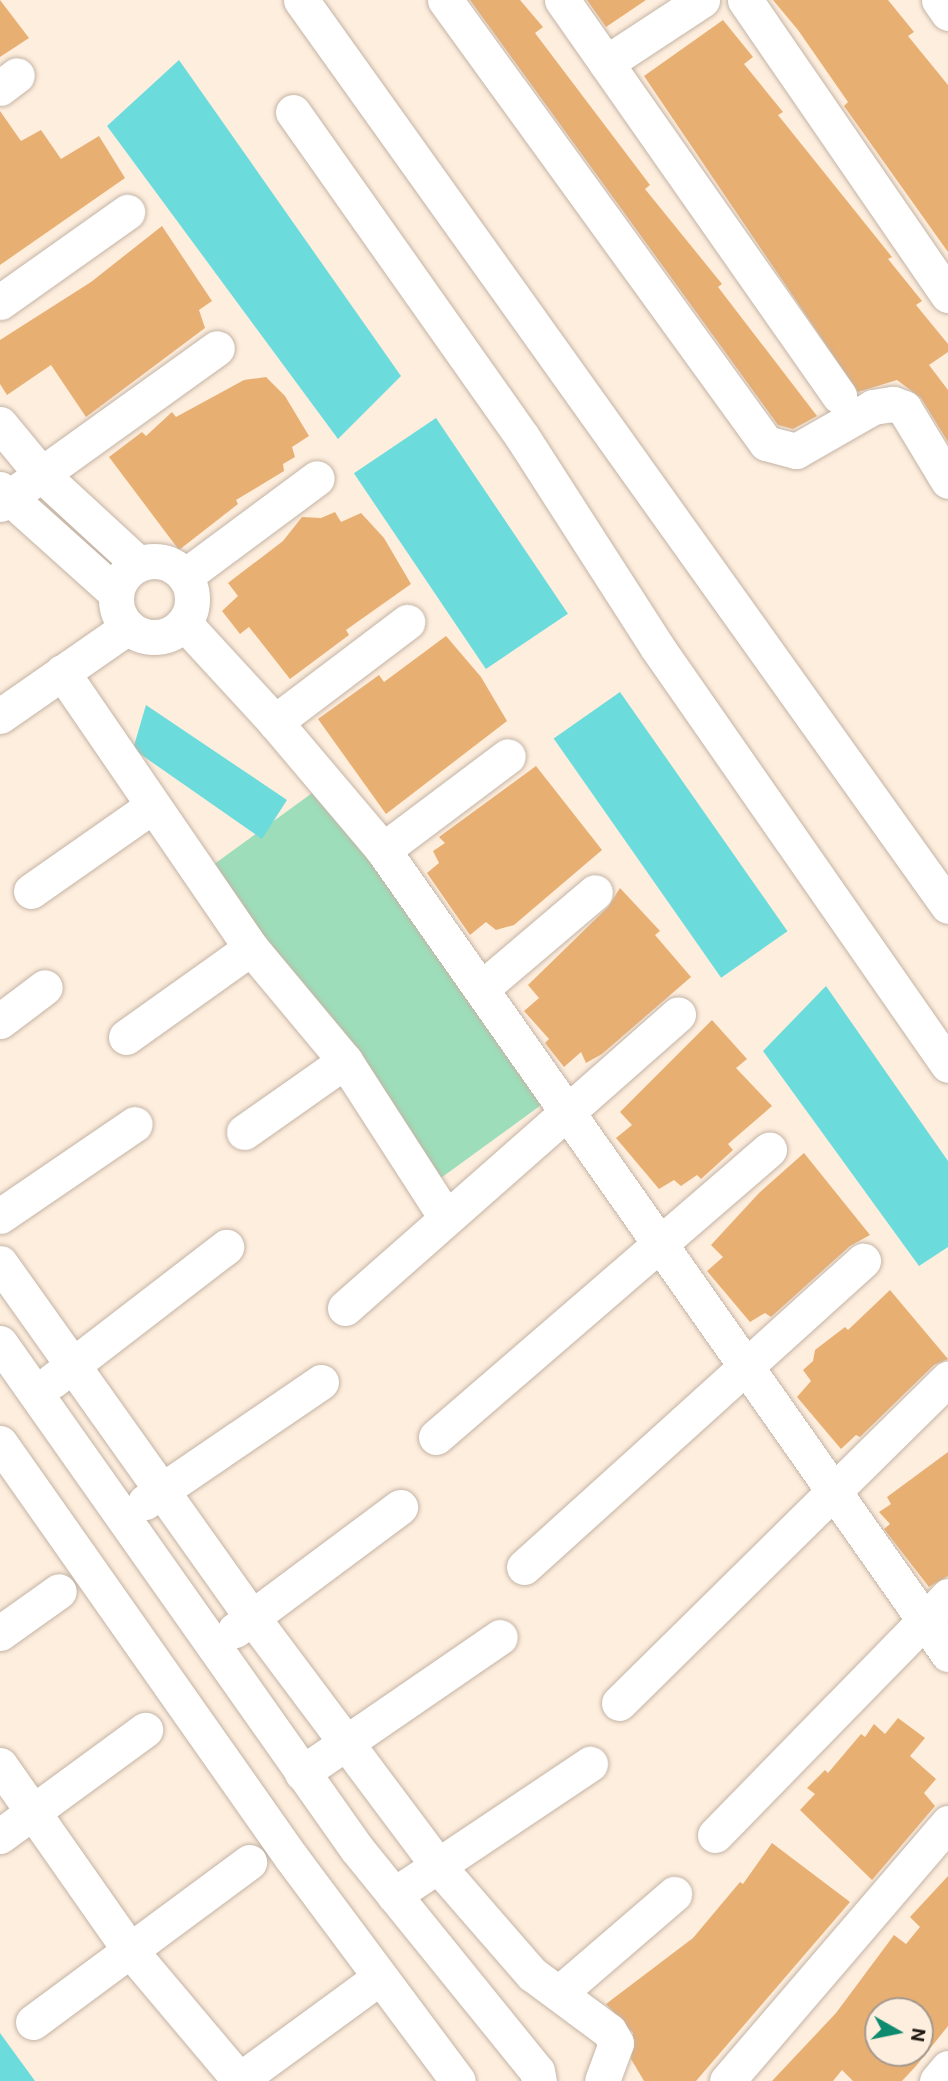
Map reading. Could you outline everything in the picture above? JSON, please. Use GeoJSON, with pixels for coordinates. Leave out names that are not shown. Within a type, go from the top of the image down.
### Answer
{"type":"FeatureCollection","features":[{"type":"Feature","properties":{"kind":"street"},"geometry":{"type":"LineString","coordinates":[[301,0],[948,906]]}},
{"type":"Feature","properties":{"kind":"street"},"geometry":{"type":"LineString","coordinates":[[445,0],[766,443],[796,451],[873,407],[893,404],[904,408],[948,481]]}},
{"type":"Feature","properties":{"kind":"street"},"geometry":{"type":"LineString","coordinates":[[562,0],[839,396]]}},
{"type":"Feature","properties":{"kind":"street"},"geometry":{"type":"LineString","coordinates":[[606,63],[702,0]]}},
{"type":"Feature","properties":{"kind":"street"},"geometry":{"type":"LineString","coordinates":[[745,0],[948,295]]}},
{"type":"Feature","properties":{"kind":"street"},"geometry":{"type":"LineString","coordinates":[[939,0],[948,13]]}},
{"type":"Feature","properties":{"kind":"street"},"geometry":{"type":"LineString","coordinates":[[293,112],[521,435],[657,648],[948,1065]]}},
{"type":"Feature","properties":{"kind":"street"},"geometry":{"type":"LineString","coordinates":[[0,302],[127,212]]}},
{"type":"Feature","properties":{"kind":"street"},"geometry":{"type":"LineString","coordinates":[[116,593],[3,497],[41,474],[217,348]]}},
{"type":"Feature","properties":{"kind":"street"},"geometry":{"type":"LineString","coordinates":[[0,424],[41,474],[139,564]]}},
{"type":"Feature","properties":{"kind":"street"},"geometry":{"type":"LineString","coordinates":[[184,576],[317,478]]}},
{"type":"Feature","properties":{"kind":"street"},"geometry":{"type":"LineString","coordinates":[[164,562],[184,576],[192,599],[184,623],[163,637],[138,635],[128,627],[116,605],[116,593],[128,571],[139,564],[164,562]]}},
{"type":"Feature","properties":{"kind":"street"},"geometry":{"type":"LineString","coordinates":[[275,722],[407,622]]}},
{"type":"Feature","properties":{"kind":"street"},"geometry":{"type":"LineString","coordinates":[[184,623],[275,722],[383,850],[482,988],[660,1248],[746,1364],[833,1489],[935,1607],[948,1654]]}},
{"type":"Feature","properties":{"kind":"street"},"geometry":{"type":"LineString","coordinates":[[0,716],[128,627]]}},
{"type":"Feature","properties":{"kind":"street"},"geometry":{"type":"LineString","coordinates":[[62,672],[151,807],[251,948],[345,1061],[446,1216]]}},
{"type":"Feature","properties":{"kind":"street"},"geometry":{"type":"LineString","coordinates":[[383,850],[508,756]]}},
{"type":"Feature","properties":{"kind":"street"},"geometry":{"type":"LineString","coordinates":[[30,891],[151,807]]}},
{"type":"Feature","properties":{"kind":"street"},"geometry":{"type":"LineString","coordinates":[[482,988],[595,892]]}},
{"type":"Feature","properties":{"kind":"street"},"geometry":{"type":"LineString","coordinates":[[126,1037],[251,948]]}},
{"type":"Feature","properties":{"kind":"street"},"geometry":{"type":"LineString","coordinates":[[0,1021],[45,987]]}},
{"type":"Feature","properties":{"kind":"street"},"geometry":{"type":"LineString","coordinates":[[345,1308],[446,1216],[678,1014]]}},
{"type":"Feature","properties":{"kind":"street"},"geometry":{"type":"LineString","coordinates":[[244,1132],[345,1061]]}},
{"type":"Feature","properties":{"kind":"street"},"geometry":{"type":"LineString","coordinates":[[0,1216],[135,1124]]}},
{"type":"Feature","properties":{"kind":"street"},"geometry":{"type":"LineString","coordinates":[[436,1437],[660,1248],[769,1150]]}},
{"type":"Feature","properties":{"kind":"street"},"geometry":{"type":"LineString","coordinates":[[36,1394],[70,1365],[226,1247]]}},
{"type":"Feature","properties":{"kind":"street"},"geometry":{"type":"LineString","coordinates":[[524,1567],[863,1261]]}},
{"type":"Feature","properties":{"kind":"street"},"geometry":{"type":"LineString","coordinates":[[0,1263],[70,1365],[163,1488],[252,1617],[438,1866],[490,1931],[532,1974],[609,2031],[616,2043],[602,2081]]}},
{"type":"Feature","properties":{"kind":"street"},"geometry":{"type":"LineString","coordinates":[[0,1343],[302,1773],[394,1895],[537,2071],[539,2081]]}},
{"type":"Feature","properties":{"kind":"street"},"geometry":{"type":"LineString","coordinates":[[619,1703],[833,1489],[948,1379]]}},
{"type":"Feature","properties":{"kind":"street"},"geometry":{"type":"LineString","coordinates":[[122,1519],[163,1488],[321,1382]]}},
{"type":"Feature","properties":{"kind":"street"},"geometry":{"type":"LineString","coordinates":[[0,1443],[291,1857],[458,2081]]}},
{"type":"Feature","properties":{"kind":"street"},"geometry":{"type":"LineString","coordinates":[[213,1647],[400,1507]]}},
{"type":"Feature","properties":{"kind":"street"},"geometry":{"type":"LineString","coordinates":[[0,1633],[59,1591]]}},
{"type":"Feature","properties":{"kind":"street"},"geometry":{"type":"LineString","coordinates":[[715,1835],[935,1607]]}},
{"type":"Feature","properties":{"kind":"street"},"geometry":{"type":"LineString","coordinates":[[302,1773],[500,1637]]}},
{"type":"Feature","properties":{"kind":"street"},"geometry":{"type":"LineString","coordinates":[[0,1836],[145,1730]]}},
{"type":"Feature","properties":{"kind":"street"},"geometry":{"type":"LineString","coordinates":[[394,1895],[590,1764]]}},
{"type":"Feature","properties":{"kind":"street"},"geometry":{"type":"LineString","coordinates":[[0,1765],[36,1811],[129,1949],[239,2081],[369,1985]]}},
{"type":"Feature","properties":{"kind":"street"},"geometry":{"type":"LineString","coordinates":[[727,2081],[948,1823]]}},
{"type":"Feature","properties":{"kind":"street"},"geometry":{"type":"LineString","coordinates":[[33,2022],[249,1862]]}},
{"type":"Feature","properties":{"kind":"street"},"geometry":{"type":"LineString","coordinates":[[559,1993],[674,1894]]}},
{"type":"Feature","properties":{"kind":"street"},"geometry":{"type":"LineString","coordinates":[[937,2081],[948,2068]]}},
{"type":"Feature","properties":{"kind":"green space"},"geometry":{"type":"Polygon","coordinates":[[[326,783],[553,1096],[433,1184],[205,871],[326,783]]]}},
{"type":"Feature","properties":{"kind":"water"},"geometry":{"type":"Polygon","coordinates":[[[179,60],[401,376],[338,439],[107,126],[179,60]]]}},
{"type":"Feature","properties":{"kind":"water"},"geometry":{"type":"Polygon","coordinates":[[[436,418],[568,614],[486,669],[354,473],[436,418]]]}},
{"type":"Feature","properties":{"kind":"water"},"geometry":{"type":"Polygon","coordinates":[[[620,692],[787,931],[721,978],[554,738],[620,692]]]}},
{"type":"Feature","properties":{"kind":"water"},"geometry":{"type":"Polygon","coordinates":[[[146,705],[287,800],[262,839],[133,749],[146,705]]]}},
{"type":"Feature","properties":{"kind":"water"},"geometry":{"type":"Polygon","coordinates":[[[826,986],[948,1161],[948,1247],[919,1266],[763,1051],[826,986]]]}},
{"type":"Feature","properties":{"kind":"water"},"geometry":{"type":"Polygon","coordinates":[[[0,2033],[35,2081],[0,2081],[0,2033]]]}},
{"type":"Feature","properties":{"kind":"building"},"geometry":{"type":"Polygon","coordinates":[[[0,0],[29,38],[0,57],[0,0]]]}},
{"type":"Feature","properties":{"kind":"building"},"geometry":{"type":"Polygon","coordinates":[[[470,0],[520,0],[543,27],[535,33],[650,185],[645,189],[722,284],[718,287],[817,416],[793,429],[778,425],[470,0]]]}},
{"type":"Feature","properties":{"kind":"building"},"geometry":{"type":"Polygon","coordinates":[[[587,0],[646,0],[606,27],[587,0]]]}},
{"type":"Feature","properties":{"kind":"building"},"geometry":{"type":"Polygon","coordinates":[[[773,0],[888,0],[914,32],[908,36],[948,85],[948,252],[844,106],[848,102],[798,30],[773,0]]]}},
{"type":"Feature","properties":{"kind":"building"},"geometry":{"type":"Polygon","coordinates":[[[723,20],[753,57],[744,64],[783,112],[778,115],[892,257],[888,259],[922,301],[916,305],[948,344],[948,352],[929,365],[948,390],[948,442],[921,398],[897,380],[858,392],[644,76],[723,20]]]}},
{"type":"Feature","properties":{"kind":"building"},"geometry":{"type":"Polygon","coordinates":[[[0,111],[21,141],[41,130],[61,159],[99,136],[125,178],[0,265],[0,111]]]}},
{"type":"Feature","properties":{"kind":"building"},"geometry":{"type":"Polygon","coordinates":[[[162,226],[212,301],[199,310],[205,328],[86,417],[51,365],[7,395],[0,384],[0,340],[91,282],[162,226]]]}},
{"type":"Feature","properties":{"kind":"building"},"geometry":{"type":"Polygon","coordinates":[[[266,377],[285,396],[309,436],[292,447],[295,457],[283,464],[284,471],[236,500],[238,504],[179,550],[109,457],[142,432],[146,436],[172,412],[176,417],[244,380],[266,377]]]}},
{"type":"Feature","properties":{"kind":"building"},"geometry":{"type":"Polygon","coordinates":[[[335,512],[341,522],[361,513],[384,538],[411,584],[346,630],[349,635],[290,679],[249,627],[240,634],[222,611],[238,596],[228,583],[283,541],[302,517],[321,518],[335,512]]]}},
{"type":"Feature","properties":{"kind":"building"},"geometry":{"type":"Polygon","coordinates":[[[446,636],[481,677],[507,721],[386,814],[318,719],[379,675],[384,682],[446,636]]]}},
{"type":"Feature","properties":{"kind":"building"},"geometry":{"type":"Polygon","coordinates":[[[536,766],[602,850],[514,925],[496,930],[486,922],[470,935],[427,873],[439,863],[433,851],[445,843],[439,837],[536,766]]]}},
{"type":"Feature","properties":{"kind":"building"},"geometry":{"type":"Polygon","coordinates":[[[620,888],[660,931],[655,935],[691,977],[602,1054],[586,1063],[581,1052],[564,1067],[545,1043],[549,1039],[524,1011],[539,998],[528,985],[608,907],[620,888]]]}},
{"type":"Feature","properties":{"kind":"building"},"geometry":{"type":"Polygon","coordinates":[[[712,1020],[747,1059],[736,1068],[772,1106],[728,1144],[733,1150],[701,1179],[697,1175],[681,1186],[674,1180],[659,1189],[616,1138],[632,1125],[620,1112],[712,1020]]]}},
{"type":"Feature","properties":{"kind":"building"},"geometry":{"type":"Polygon","coordinates":[[[804,1153],[870,1235],[850,1246],[771,1317],[765,1313],[750,1322],[707,1271],[723,1257],[711,1245],[759,1193],[804,1153]]]}},
{"type":"Feature","properties":{"kind":"building"},"geometry":{"type":"Polygon","coordinates":[[[890,1290],[948,1359],[934,1365],[860,1437],[856,1435],[841,1449],[797,1397],[811,1381],[803,1370],[813,1361],[815,1350],[845,1327],[848,1330],[890,1290]]]}},
{"type":"Feature","properties":{"kind":"building"},"geometry":{"type":"Polygon","coordinates":[[[948,1452],[948,1576],[929,1587],[884,1529],[890,1524],[879,1512],[891,1504],[887,1497],[948,1452]]]}},
{"type":"Feature","properties":{"kind":"building"},"geometry":{"type":"Polygon","coordinates":[[[898,1718],[925,1738],[910,1756],[936,1779],[924,1793],[935,1806],[872,1880],[800,1810],[815,1794],[807,1788],[825,1770],[828,1773],[861,1734],[865,1737],[874,1724],[885,1734],[898,1718]]]}},
{"type":"Feature","properties":{"kind":"building"},"geometry":{"type":"Polygon","coordinates":[[[772,1843],[850,1902],[696,2081],[644,2081],[631,2059],[633,2033],[606,2004],[693,1938],[740,1882],[743,1884],[772,1843]]]}},
{"type":"Feature","properties":{"kind":"building"},"geometry":{"type":"Polygon","coordinates":[[[948,1876],[948,2026],[934,2044],[934,1997],[864,1997],[864,2067],[915,2067],[902,2081],[853,2081],[842,2070],[833,2081],[772,2081],[836,2013],[894,1935],[906,1944],[920,1927],[910,1917],[948,1876]]]}}]}
